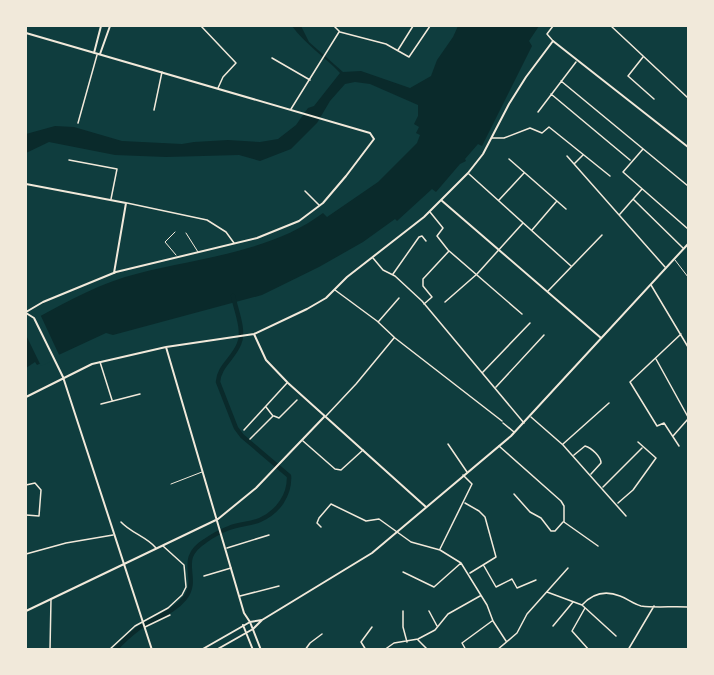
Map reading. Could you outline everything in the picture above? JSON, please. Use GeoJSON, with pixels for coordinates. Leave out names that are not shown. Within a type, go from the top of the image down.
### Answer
{"type":"FeatureCollection","features":[{"type":"Feature","properties":{"kind":"street"},"geometry":{"type":"LineString","coordinates":[[78,123],[97,54],[101,26]]}},
{"type":"Feature","properties":{"kind":"street"},"geometry":{"type":"LineString","coordinates":[[97,54],[110,26]]}},
{"type":"Feature","properties":{"kind":"street"},"geometry":{"type":"LineString","coordinates":[[201,26],[236,63],[223,77],[218,89]]}},
{"type":"Feature","properties":{"kind":"street"},"geometry":{"type":"LineString","coordinates":[[333,26],[340,32],[386,44],[409,57],[430,26]]}},
{"type":"Feature","properties":{"kind":"street"},"geometry":{"type":"LineString","coordinates":[[398,50],[414,26]]}},
{"type":"Feature","properties":{"kind":"street"},"geometry":{"type":"LineString","coordinates":[[552,26],[547,34],[553,41],[688,147]]}},
{"type":"Feature","properties":{"kind":"street"},"geometry":{"type":"LineString","coordinates":[[611,26],[688,98]]}},
{"type":"Feature","properties":{"kind":"street"},"geometry":{"type":"LineString","coordinates":[[291,109],[340,32]]}},
{"type":"Feature","properties":{"kind":"street"},"geometry":{"type":"LineString","coordinates":[[26,33],[291,109],[373,136],[373,142],[320,206],[285,228],[234,244],[114,273],[43,302],[26,313],[34,318],[63,377],[152,650]]}},
{"type":"Feature","properties":{"kind":"street"},"geometry":{"type":"LineString","coordinates":[[26,398],[63,377],[100,362],[166,347],[254,334],[326,298],[347,277],[430,211],[468,173],[483,154],[526,77],[553,41]]}},
{"type":"Feature","properties":{"kind":"street"},"geometry":{"type":"LineString","coordinates":[[644,57],[628,76],[654,99]]}},
{"type":"Feature","properties":{"kind":"street"},"geometry":{"type":"LineString","coordinates":[[273,58],[310,80]]}},
{"type":"Feature","properties":{"kind":"street"},"geometry":{"type":"LineString","coordinates":[[538,112],[577,61]]}},
{"type":"Feature","properties":{"kind":"street"},"geometry":{"type":"LineString","coordinates":[[154,110],[162,72]]}},
{"type":"Feature","properties":{"kind":"street"},"geometry":{"type":"LineString","coordinates":[[561,81],[688,186]]}},
{"type":"Feature","properties":{"kind":"street"},"geometry":{"type":"LineString","coordinates":[[551,94],[630,160]]}},
{"type":"Feature","properties":{"kind":"street"},"geometry":{"type":"LineString","coordinates":[[491,138],[504,138],[530,128],[542,133],[549,127],[610,176]]}},
{"type":"Feature","properties":{"kind":"street"},"geometry":{"type":"LineString","coordinates":[[644,149],[623,172],[688,229]]}},
{"type":"Feature","properties":{"kind":"street"},"geometry":{"type":"LineString","coordinates":[[574,164],[584,155]]}},
{"type":"Feature","properties":{"kind":"street"},"geometry":{"type":"LineString","coordinates":[[567,156],[666,268]]}},
{"type":"Feature","properties":{"kind":"street"},"geometry":{"type":"LineString","coordinates":[[509,159],[566,209]]}},
{"type":"Feature","properties":{"kind":"street"},"geometry":{"type":"LineString","coordinates":[[69,160],[117,169],[111,200]]}},
{"type":"Feature","properties":{"kind":"street"},"geometry":{"type":"LineString","coordinates":[[468,173],[571,266]]}},
{"type":"Feature","properties":{"kind":"street"},"geometry":{"type":"LineString","coordinates":[[498,200],[524,173]]}},
{"type":"Feature","properties":{"kind":"street"},"geometry":{"type":"LineString","coordinates":[[26,184],[207,220],[226,232],[234,244]]}},
{"type":"Feature","properties":{"kind":"street"},"geometry":{"type":"LineString","coordinates":[[619,215],[643,188]]}},
{"type":"Feature","properties":{"kind":"street"},"geometry":{"type":"LineString","coordinates":[[305,191],[320,206]]}},
{"type":"Feature","properties":{"kind":"street"},"geometry":{"type":"LineString","coordinates":[[441,200],[601,338]]}},
{"type":"Feature","properties":{"kind":"street"},"geometry":{"type":"LineString","coordinates":[[634,200],[684,249]]}},
{"type":"Feature","properties":{"kind":"street"},"geometry":{"type":"LineString","coordinates":[[531,230],[556,201]]}},
{"type":"Feature","properties":{"kind":"street"},"geometry":{"type":"LineString","coordinates":[[114,273],[126,203]]}},
{"type":"Feature","properties":{"kind":"street"},"geometry":{"type":"LineString","coordinates":[[430,211],[443,228],[437,236],[449,251],[522,314]]}},
{"type":"Feature","properties":{"kind":"street"},"geometry":{"type":"LineString","coordinates":[[445,302],[477,274],[523,223]]}},
{"type":"Feature","properties":{"kind":"street"},"geometry":{"type":"LineString","coordinates":[[548,292],[602,235]]}},
{"type":"Feature","properties":{"kind":"street"},"geometry":{"type":"LineString","coordinates":[[393,275],[419,237],[422,236],[426,241]]}},
{"type":"Feature","properties":{"kind":"street"},"geometry":{"type":"LineString","coordinates":[[216,650],[372,553],[498,446],[524,423],[688,244]]}},
{"type":"Feature","properties":{"kind":"street"},"geometry":{"type":"LineString","coordinates":[[424,304],[432,297],[422,284],[423,279],[449,251]]}},
{"type":"Feature","properties":{"kind":"street"},"geometry":{"type":"LineString","coordinates":[[373,258],[383,270],[393,275],[424,304],[524,423]]}},
{"type":"Feature","properties":{"kind":"street"},"geometry":{"type":"LineString","coordinates":[[650,284],[688,346]]}},
{"type":"Feature","properties":{"kind":"street"},"geometry":{"type":"LineString","coordinates":[[335,290],[514,432]]}},
{"type":"Feature","properties":{"kind":"street"},"geometry":{"type":"LineString","coordinates":[[378,322],[399,298]]}},
{"type":"Feature","properties":{"kind":"street"},"geometry":{"type":"LineString","coordinates":[[482,372],[530,323]]}},
{"type":"Feature","properties":{"kind":"street"},"geometry":{"type":"LineString","coordinates":[[254,334],[266,360],[324,417],[426,507]]}},
{"type":"Feature","properties":{"kind":"street"},"geometry":{"type":"LineString","coordinates":[[679,446],[663,423],[657,426],[630,382],[681,334]]}},
{"type":"Feature","properties":{"kind":"street"},"geometry":{"type":"LineString","coordinates":[[495,388],[544,335]]}},
{"type":"Feature","properties":{"kind":"street"},"geometry":{"type":"LineString","coordinates":[[26,611],[218,519],[256,488],[279,465],[356,384],[395,338]]}},
{"type":"Feature","properties":{"kind":"street"},"geometry":{"type":"LineString","coordinates":[[166,347],[244,614],[250,622],[261,650]]}},
{"type":"Feature","properties":{"kind":"street"},"geometry":{"type":"LineString","coordinates":[[656,358],[688,418],[673,437]]}},
{"type":"Feature","properties":{"kind":"street"},"geometry":{"type":"LineString","coordinates":[[100,362],[112,400]]}},
{"type":"Feature","properties":{"kind":"street"},"geometry":{"type":"LineString","coordinates":[[244,430],[288,382]]}},
{"type":"Feature","properties":{"kind":"street"},"geometry":{"type":"LineString","coordinates":[[101,404],[140,394]]}},
{"type":"Feature","properties":{"kind":"street"},"geometry":{"type":"LineString","coordinates":[[266,406],[273,416],[279,418],[297,400]]}},
{"type":"Feature","properties":{"kind":"street"},"geometry":{"type":"LineString","coordinates":[[563,445],[609,403]]}},
{"type":"Feature","properties":{"kind":"street"},"geometry":{"type":"LineString","coordinates":[[250,439],[273,416]]}},
{"type":"Feature","properties":{"kind":"street"},"geometry":{"type":"LineString","coordinates":[[530,416],[563,445],[626,516]]}},
{"type":"Feature","properties":{"kind":"street"},"geometry":{"type":"LineString","coordinates":[[302,440],[334,469],[341,470],[363,450]]}},
{"type":"Feature","properties":{"kind":"street"},"geometry":{"type":"LineString","coordinates":[[616,505],[633,490],[656,458],[638,442]]}},
{"type":"Feature","properties":{"kind":"street"},"geometry":{"type":"LineString","coordinates":[[448,444],[467,472]]}},
{"type":"Feature","properties":{"kind":"street"},"geometry":{"type":"LineString","coordinates":[[498,446],[561,501],[564,506],[564,522],[555,531],[551,531],[541,518],[530,512],[514,494]]}},
{"type":"Feature","properties":{"kind":"street"},"geometry":{"type":"LineString","coordinates":[[573,456],[584,447],[589,447],[602,462],[591,475]]}},
{"type":"Feature","properties":{"kind":"street"},"geometry":{"type":"LineString","coordinates":[[602,487],[643,447]]}},
{"type":"Feature","properties":{"kind":"street"},"geometry":{"type":"LineString","coordinates":[[440,550],[465,503],[472,484],[463,475]]}},
{"type":"Feature","properties":{"kind":"street"},"geometry":{"type":"LineString","coordinates":[[26,485],[35,483],[41,490],[39,516],[26,515]]}},
{"type":"Feature","properties":{"kind":"street"},"geometry":{"type":"LineString","coordinates":[[465,503],[479,510],[485,517],[496,557],[469,574]]}},
{"type":"Feature","properties":{"kind":"street"},"geometry":{"type":"LineString","coordinates":[[321,527],[317,523],[319,518],[331,504],[366,521],[379,519],[411,542],[440,550],[461,563],[469,574],[506,641]]}},
{"type":"Feature","properties":{"kind":"street"},"geometry":{"type":"LineString","coordinates":[[121,522],[127,529],[152,543],[156,548]]}},
{"type":"Feature","properties":{"kind":"street"},"geometry":{"type":"LineString","coordinates":[[564,522],[598,546]]}},
{"type":"Feature","properties":{"kind":"street"},"geometry":{"type":"LineString","coordinates":[[26,554],[66,543],[114,535]]}},
{"type":"Feature","properties":{"kind":"street"},"geometry":{"type":"LineString","coordinates":[[226,548],[269,535]]}},
{"type":"Feature","properties":{"kind":"street"},"geometry":{"type":"LineString","coordinates":[[109,650],[142,622],[168,608],[182,595],[187,582],[183,563],[162,545]]}},
{"type":"Feature","properties":{"kind":"street"},"geometry":{"type":"LineString","coordinates":[[403,572],[434,587],[461,563]]}},
{"type":"Feature","properties":{"kind":"street"},"geometry":{"type":"LineString","coordinates":[[483,565],[496,587],[512,579],[517,588],[536,580]]}},
{"type":"Feature","properties":{"kind":"street"},"geometry":{"type":"LineString","coordinates":[[497,650],[517,633],[527,614],[568,567]]}},
{"type":"Feature","properties":{"kind":"street"},"geometry":{"type":"LineString","coordinates":[[204,576],[232,568]]}},
{"type":"Feature","properties":{"kind":"street"},"geometry":{"type":"LineString","coordinates":[[240,596],[279,586]]}},
{"type":"Feature","properties":{"kind":"street"},"geometry":{"type":"LineString","coordinates":[[546,592],[582,605],[616,636]]}},
{"type":"Feature","properties":{"kind":"street"},"geometry":{"type":"LineString","coordinates":[[582,605],[595,594],[601,593],[620,596],[636,605],[688,607]]}},
{"type":"Feature","properties":{"kind":"street"},"geometry":{"type":"LineString","coordinates":[[384,650],[394,643],[418,639],[437,628],[448,614],[481,596]]}},
{"type":"Feature","properties":{"kind":"street"},"geometry":{"type":"LineString","coordinates":[[50,650],[51,599]]}},
{"type":"Feature","properties":{"kind":"street"},"geometry":{"type":"LineString","coordinates":[[553,626],[573,602]]}},
{"type":"Feature","properties":{"kind":"street"},"geometry":{"type":"LineString","coordinates":[[628,650],[655,606]]}},
{"type":"Feature","properties":{"kind":"street"},"geometry":{"type":"LineString","coordinates":[[585,608],[572,631],[589,650]]}},
{"type":"Feature","properties":{"kind":"street"},"geometry":{"type":"LineString","coordinates":[[403,610],[407,642]]}},
{"type":"Feature","properties":{"kind":"street"},"geometry":{"type":"LineString","coordinates":[[429,610],[437,628]]}},
{"type":"Feature","properties":{"kind":"street"},"geometry":{"type":"LineString","coordinates":[[144,627],[170,615]]}},
{"type":"Feature","properties":{"kind":"street"},"geometry":{"type":"LineString","coordinates":[[201,650],[250,622],[262,620]]}},
{"type":"Feature","properties":{"kind":"street"},"geometry":{"type":"LineString","coordinates":[[466,650],[462,644],[493,621]]}},
{"type":"Feature","properties":{"kind":"street"},"geometry":{"type":"LineString","coordinates":[[243,626],[253,650]]}},
{"type":"Feature","properties":{"kind":"street"},"geometry":{"type":"LineString","coordinates":[[366,650],[361,642],[372,627]]}},
{"type":"Feature","properties":{"kind":"street"},"geometry":{"type":"LineString","coordinates":[[305,650],[309,643],[322,634]]}},
{"type":"Feature","properties":{"kind":"street"},"geometry":{"type":"LineString","coordinates":[[418,639],[428,650]]}},
{"type":"Feature","properties":{"kind":"lane"},"geometry":{"type":"LineString","coordinates":[[176,232],[165,242],[177,258]]}},
{"type":"Feature","properties":{"kind":"lane"},"geometry":{"type":"LineString","coordinates":[[186,234],[199,253]]}},
{"type":"Feature","properties":{"kind":"lane"},"geometry":{"type":"LineString","coordinates":[[674,259],[688,277]]}},
{"type":"Feature","properties":{"kind":"lane"},"geometry":{"type":"LineString","coordinates":[[171,484],[203,471]]}},
{"type":"Feature","properties":{"kind":"water"},"geometry":{"type":"Polygon","coordinates":[[[292,26],[301,26],[309,42],[343,72],[361,71],[410,88],[431,76],[437,60],[458,26],[539,26],[529,41],[532,46],[482,146],[478,144],[465,159],[466,161],[460,164],[436,192],[432,189],[397,221],[395,219],[363,242],[319,267],[262,295],[113,335],[106,333],[37,365],[35,362],[26,368],[26,324],[112,281],[253,247],[301,227],[323,213],[327,217],[378,182],[417,143],[420,135],[416,133],[419,127],[414,124],[418,116],[418,105],[370,84],[355,82],[345,84],[330,101],[317,123],[291,149],[260,161],[239,155],[166,157],[115,155],[49,142],[26,153],[26,134],[55,126],[74,127],[122,141],[182,144],[228,140],[260,142],[278,139],[296,125],[308,108],[314,106],[340,73],[292,26]]]}},
{"type":"Feature","properties":{"kind":"pier"},"geometry":{"type":"Polygon","coordinates":[[[40,314],[60,357],[41,366],[26,335],[26,321],[40,314]]]}},
{"type":"Feature","properties":{"kind":"waterway"},"geometry":{"type":"LineString","coordinates":[[115,650],[139,628],[169,611],[185,598],[191,583],[191,555],[196,548],[223,531],[266,517],[277,508],[285,496],[289,476],[242,436],[236,428],[218,382],[221,371],[241,339],[241,327],[233,296]]}}]}
